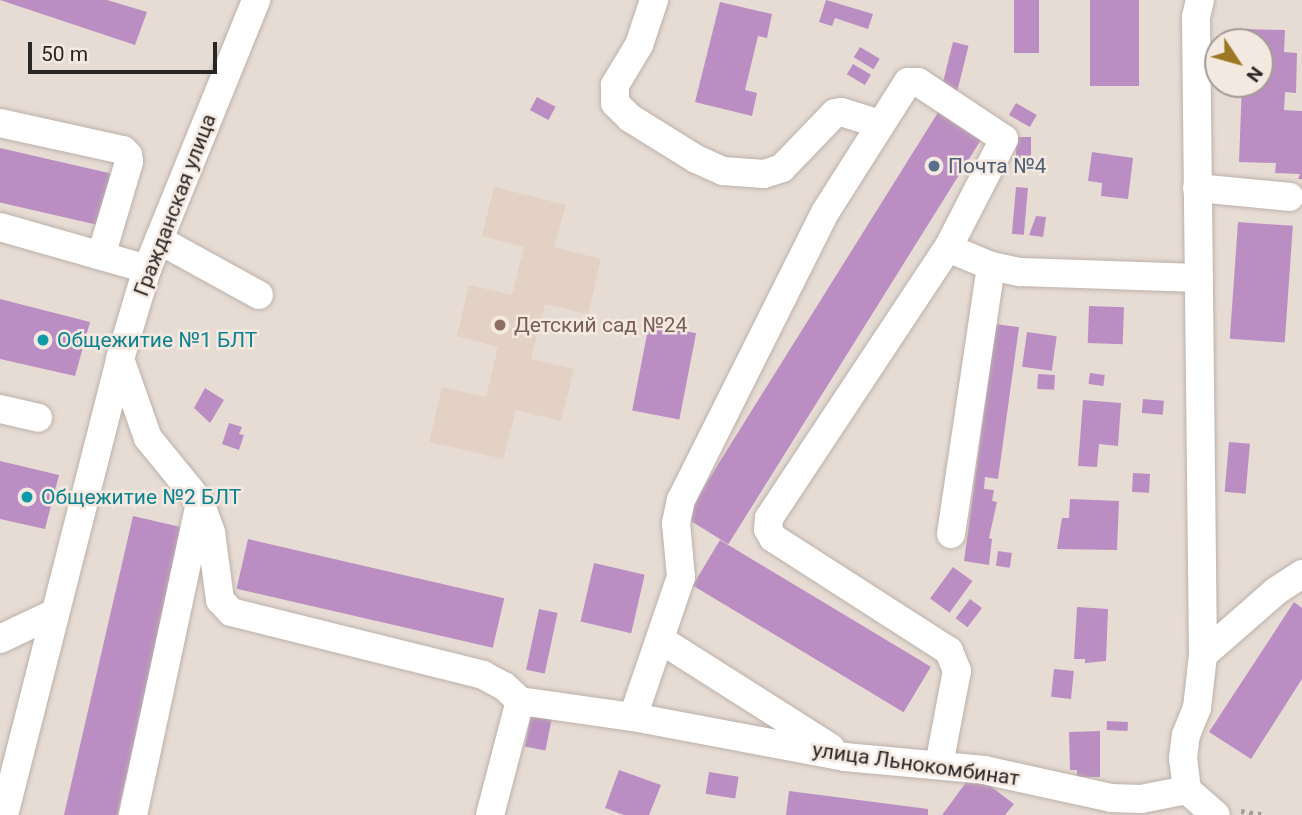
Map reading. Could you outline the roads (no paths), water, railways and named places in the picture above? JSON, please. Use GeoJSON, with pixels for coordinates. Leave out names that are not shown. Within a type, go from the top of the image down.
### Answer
{"type":"FeatureCollection","features":[{"type":"Feature","properties":{"kind":"street","name":"Гражданская улица"},"geometry":{"type":"LineString","coordinates":[[4,815],[120,359],[147,269],[256,0]]}},
{"type":"Feature","properties":{"kind":"street"},"geometry":{"type":"LineString","coordinates":[[654,0],[639,45],[615,85],[615,103],[630,118],[696,159],[723,171],[764,174],[782,168],[835,113],[841,112],[880,124]]}},
{"type":"Feature","properties":{"kind":"street"},"geometry":{"type":"LineString","coordinates":[[1200,0],[1196,17],[1203,655],[1197,708],[1186,735],[1183,758],[1187,790],[1216,815]]}},
{"type":"Feature","properties":{"kind":"street"},"geometry":{"type":"LineString","coordinates":[[633,717],[681,577],[676,523],[681,500],[826,211],[903,88],[914,81],[1004,139],[948,248],[769,517],[768,529],[773,538],[949,651],[957,671],[939,765]]}},
{"type":"Feature","properties":{"kind":"street"},"geometry":{"type":"LineString","coordinates":[[0,123],[122,150],[128,155],[130,162],[101,256]]}},
{"type":"Feature","properties":{"kind":"street"},"geometry":{"type":"LineString","coordinates":[[1198,188],[1290,197]]}},
{"type":"Feature","properties":{"kind":"street"},"geometry":{"type":"LineString","coordinates":[[0,227],[147,269]]}},
{"type":"Feature","properties":{"kind":"street"},"geometry":{"type":"LineString","coordinates":[[159,240],[259,296]]}},
{"type":"Feature","properties":{"kind":"street"},"geometry":{"type":"LineString","coordinates":[[948,248],[991,266],[1020,272],[1199,278]]}},
{"type":"Feature","properties":{"kind":"street"},"geometry":{"type":"LineString","coordinates":[[951,534],[991,266]]}},
{"type":"Feature","properties":{"kind":"street"},"geometry":{"type":"LineString","coordinates":[[120,359],[148,438],[200,502],[211,533],[220,600],[231,612],[483,675],[504,686],[520,701],[490,815]]}},
{"type":"Feature","properties":{"kind":"street"},"geometry":{"type":"LineString","coordinates":[[0,409],[38,418]]}},
{"type":"Feature","properties":{"kind":"street"},"geometry":{"type":"LineString","coordinates":[[133,815],[200,502]]}},
{"type":"Feature","properties":{"kind":"street"},"geometry":{"type":"LineString","coordinates":[[1203,655],[1276,591],[1302,574]]}},
{"type":"Feature","properties":{"kind":"street"},"geometry":{"type":"LineString","coordinates":[[0,639],[55,613]]}},
{"type":"Feature","properties":{"kind":"street"},"geometry":{"type":"LineString","coordinates":[[661,640],[845,757]]}},
{"type":"Feature","properties":{"kind":"street","name":"улица Льнокомбинат"},"geometry":{"type":"LineString","coordinates":[[520,701],[633,717],[845,757],[984,770],[1119,799],[1141,799],[1187,790]]}},
{"type":"Feature","properties":{"kind":"place","name":"Почта №4"},"geometry":{"type":"Point","coordinates":[934,166]}},
{"type":"Feature","properties":{"kind":"place","name":"Детский сад №24"},"geometry":{"type":"Point","coordinates":[500,325]}},
{"type":"Feature","properties":{"kind":"place","name":"Общежитие №1 БЛТ"},"geometry":{"type":"Point","coordinates":[43,340]}},
{"type":"Feature","properties":{"kind":"place","name":"Общежитие №2 БЛТ"},"geometry":{"type":"Point","coordinates":[27,497]}}]}
